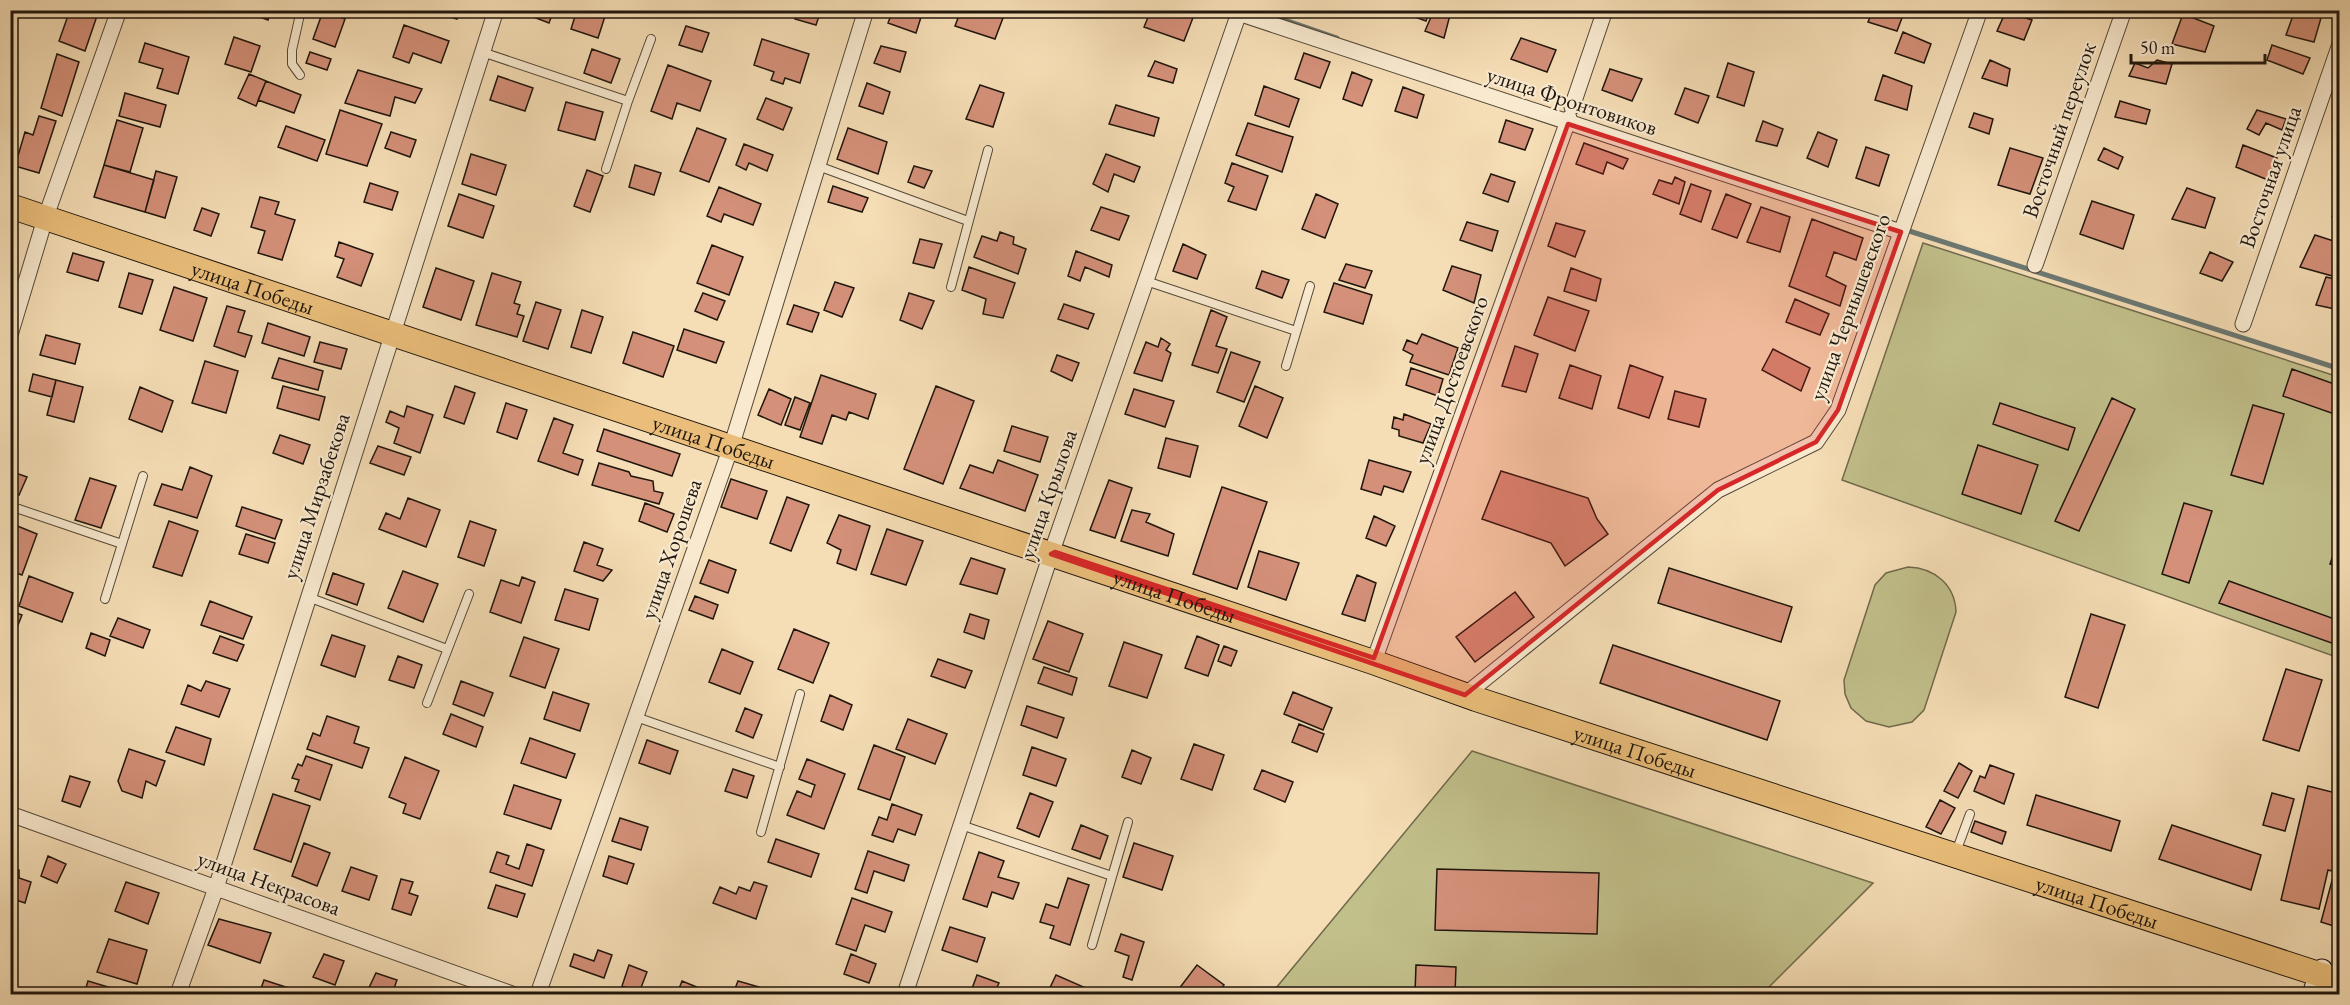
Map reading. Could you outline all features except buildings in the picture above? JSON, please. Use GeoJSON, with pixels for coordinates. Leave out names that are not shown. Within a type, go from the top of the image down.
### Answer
{"type":"FeatureCollection","features":[{"type":"Feature","properties":{"kind":"main road","name":"улица Победы"},"geometry":{"type":"LineString","coordinates":[[10,204],[1373,662],[2327,979]]}},
{"type":"Feature","properties":{"kind":"main road","name":"улица Победы"},"geometry":{"type":"LineString","coordinates":[[1051,553],[1374,658],[1467,693],[1956,852],[2327,979]]}},
{"type":"Feature","properties":{"kind":"street"},"geometry":{"type":"LineString","coordinates":[[10,335],[46,217],[119,10]]}},
{"type":"Feature","properties":{"kind":"street","name":"улица Мирзабекова"},"geometry":{"type":"LineString","coordinates":[[178,994],[216,888],[391,333],[496,10]]}},
{"type":"Feature","properties":{"kind":"street","name":"улица Хорошева"},"geometry":{"type":"LineString","coordinates":[[538,994],[731,446],[866,10]]}},
{"type":"Feature","properties":{"kind":"street","name":"улица Достоевского"},"geometry":{"type":"LineString","coordinates":[[1374,658],[1570,116],[1605,10]]}},
{"type":"Feature","properties":{"kind":"street","name":"улица Чернышевского"},"geometry":{"type":"LineString","coordinates":[[1467,693],[1718,490],[1816,442],[1838,410],[1980,10]]}},
{"type":"Feature","properties":{"kind":"street","name":"Восточный переулок"},"geometry":{"type":"LineString","coordinates":[[2035,265],[2124,10]]}},
{"type":"Feature","properties":{"kind":"street","name":"улица Фронтовиков"},"geometry":{"type":"LineString","coordinates":[[1236,12],[1570,116],[1901,232]]}},
{"type":"Feature","properties":{"kind":"street","name":"улица Крылова"},"geometry":{"type":"LineString","coordinates":[[905,994],[1051,553],[1146,281],[1236,12]]}},
{"type":"Feature","properties":{"kind":"street","name":"Восточная улица"},"geometry":{"type":"LineString","coordinates":[[2243,324],[2340,44]]}},
{"type":"Feature","properties":{"kind":"street","name":"улица Некрасова"},"geometry":{"type":"LineString","coordinates":[[10,814],[512,994]]}},
{"type":"Feature","properties":{"kind":"lane"},"geometry":{"type":"LineString","coordinates":[[300,75],[292,64],[292,50],[301,10]]}},
{"type":"Feature","properties":{"kind":"lane"},"geometry":{"type":"LineString","coordinates":[[606,169],[651,39]]}},
{"type":"Feature","properties":{"kind":"lane"},"geometry":{"type":"LineString","coordinates":[[483,52],[628,101]]}},
{"type":"Feature","properties":{"kind":"lane"},"geometry":{"type":"LineString","coordinates":[[951,287],[988,150]]}},
{"type":"Feature","properties":{"kind":"lane"},"geometry":{"type":"LineString","coordinates":[[818,166],[968,221]]}},
{"type":"Feature","properties":{"kind":"lane"},"geometry":{"type":"LineString","coordinates":[[1146,281],[1296,331]]}},
{"type":"Feature","properties":{"kind":"lane"},"geometry":{"type":"LineString","coordinates":[[1286,366],[1310,286]]}},
{"type":"Feature","properties":{"kind":"lane"},"geometry":{"type":"LineString","coordinates":[[105,600],[142,476]]}},
{"type":"Feature","properties":{"kind":"lane"},"geometry":{"type":"LineString","coordinates":[[10,506],[122,544]]}},
{"type":"Feature","properties":{"kind":"lane"},"geometry":{"type":"LineString","coordinates":[[427,704],[469,594]]}},
{"type":"Feature","properties":{"kind":"lane"},"geometry":{"type":"LineString","coordinates":[[308,597],[447,649]]}},
{"type":"Feature","properties":{"kind":"lane"},"geometry":{"type":"LineString","coordinates":[[761,832],[800,694]]}},
{"type":"Feature","properties":{"kind":"lane"},"geometry":{"type":"LineString","coordinates":[[636,717],[780,767]]}},
{"type":"Feature","properties":{"kind":"lane"},"geometry":{"type":"LineString","coordinates":[[1956,852],[1970,814]]}},
{"type":"Feature","properties":{"kind":"lane"},"geometry":{"type":"LineString","coordinates":[[1092,945],[1128,822]]}},
{"type":"Feature","properties":{"kind":"lane"},"geometry":{"type":"LineString","coordinates":[[961,825],[1112,876]]}},
{"type":"Feature","properties":{"kind":"highlighted area"},"geometry":{"type":"Polygon","coordinates":[[[1568,124],[1901,232],[1838,410],[1816,442],[1718,490],[1465,695],[1051,554],[1055,552],[1374,658],[1568,124]]]}},
{"type":"Feature","properties":{"kind":"shaded area"},"geometry":{"type":"Polygon","coordinates":[[[1923,243],[2339,377],[2339,658],[1842,480],[1923,243]]]}},
{"type":"Feature","properties":{"kind":"shaded area"},"geometry":{"type":"Polygon","coordinates":[[[1908,567],[1927,571],[1942,580],[1952,594],[1956,612],[1924,710],[1912,722],[1889,727],[1866,721],[1851,708],[1845,694],[1844,680],[1875,585],[1886,573],[1908,567]]]}},
{"type":"Feature","properties":{"kind":"shaded area"},"geometry":{"type":"Polygon","coordinates":[[[1472,751],[1873,883],[1762,994],[1271,994],[1472,751]]]}},
{"type":"Feature","properties":{"kind":"waterway"},"geometry":{"type":"LineString","coordinates":[[1256,10],[1337,38]]}},
{"type":"Feature","properties":{"kind":"waterway"},"geometry":{"type":"LineString","coordinates":[[1903,229],[2340,369]]}}]}
